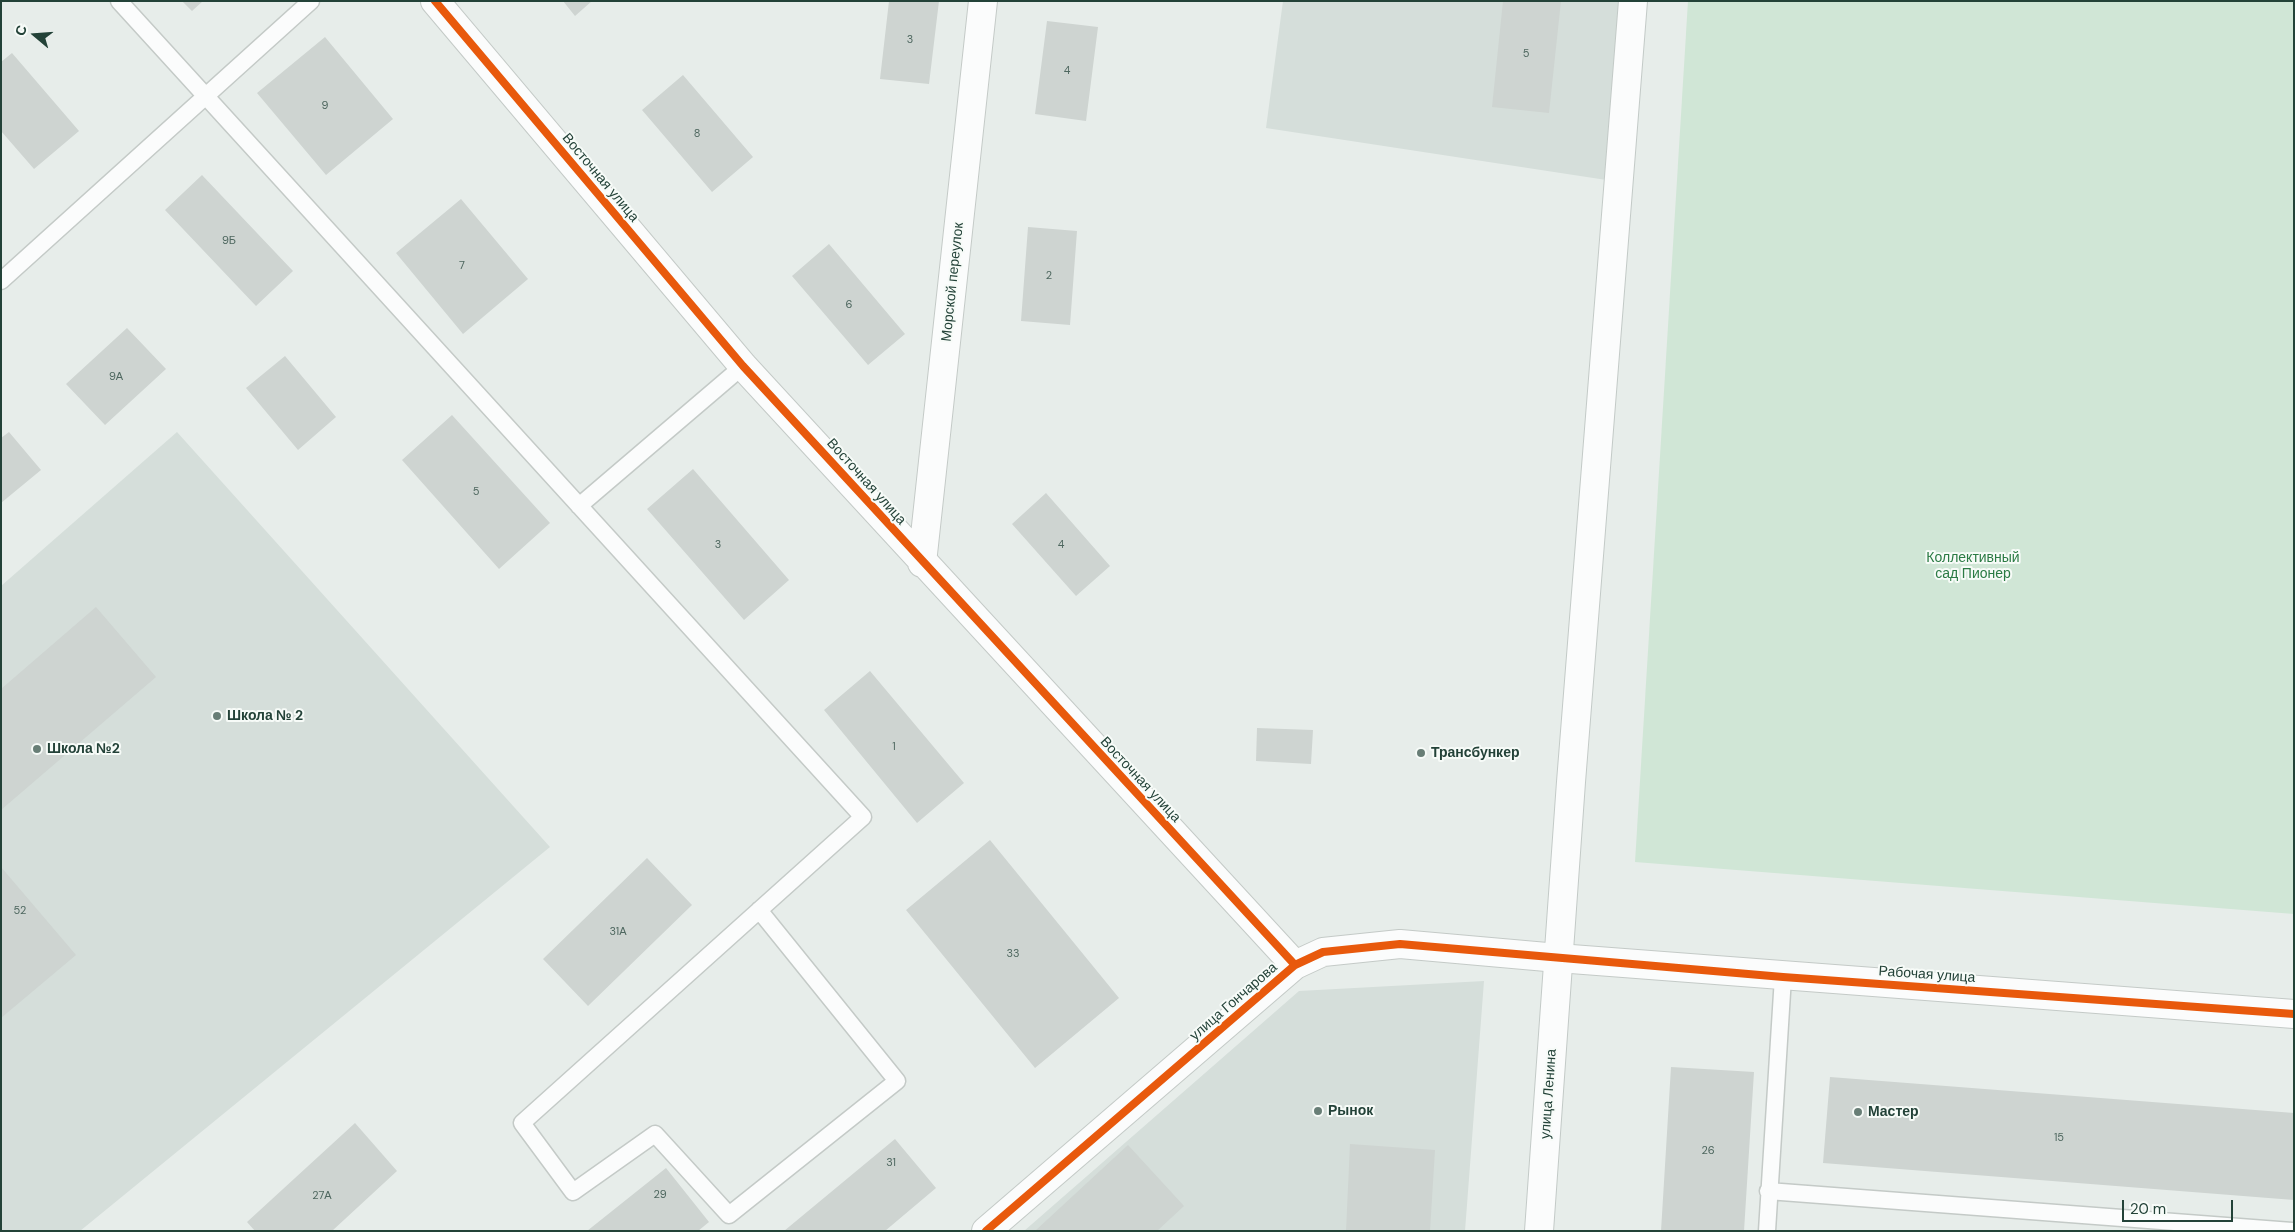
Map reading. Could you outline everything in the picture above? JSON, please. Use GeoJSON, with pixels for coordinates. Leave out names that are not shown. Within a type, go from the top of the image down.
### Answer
{"type":"FeatureCollection","features":[{"type":"Feature","properties":{"kind":"street","name":"Восточная улица"},"geometry":{"type":"LineString","coordinates":[[435,1],[743,366],[922,563],[1295,965]]}},
{"type":"Feature","properties":{"kind":"street","name":"Морской переулок"},"geometry":{"type":"LineString","coordinates":[[922,563],[983,1]]}},
{"type":"Feature","properties":{"kind":"street","name":"улица Ленина"},"geometry":{"type":"LineString","coordinates":[[1539,1231],[1558,958],[1633,1]]}},
{"type":"Feature","properties":{"kind":"street","name":"улица Гончарова"},"geometry":{"type":"LineString","coordinates":[[986,1231],[1295,965],[1322,952],[1400,944],[1558,958]]}},
{"type":"Feature","properties":{"kind":"street","name":"Рабочая улица"},"geometry":{"type":"LineString","coordinates":[[1558,958],[1783,977],[2294,1014]]}},
{"type":"Feature","properties":{"kind":"lane"},"geometry":{"type":"LineString","coordinates":[[119,1],[863,817],[759,910],[522,1123],[573,1192],[654,1134],[729,1215],[897,1081],[759,910]]}},
{"type":"Feature","properties":{"kind":"lane"},"geometry":{"type":"LineString","coordinates":[[1,281],[310,1]]}},
{"type":"Feature","properties":{"kind":"lane"},"geometry":{"type":"LineString","coordinates":[[579,506],[743,366]]}},
{"type":"Feature","properties":{"kind":"lane"},"geometry":{"type":"LineString","coordinates":[[1767,1231],[1768,1191],[1783,977]]}},
{"type":"Feature","properties":{"kind":"lane"},"geometry":{"type":"LineString","coordinates":[[1768,1191],[2292,1231]]}},
{"type":"Feature","properties":{"kind":"shaded area"},"geometry":{"type":"Polygon","coordinates":[[[1283,1],[1624,1],[1613,181],[1266,128],[1283,1]]]}},
{"type":"Feature","properties":{"kind":"shaded area","name":"Школа № 2"},"geometry":{"type":"Polygon","coordinates":[[[177,432],[550,847],[80,1231],[1,1231],[1,586],[177,432]]]}},
{"type":"Feature","properties":{"kind":"shaded area","name":"Рынок"},"geometry":{"type":"Polygon","coordinates":[[[1484,981],[1465,1231],[1024,1231],[1299,991],[1484,981]]]}},
{"type":"Feature","properties":{"kind":"green space","name":"Коллективный сад Пионер"},"geometry":{"type":"Polygon","coordinates":[[[1688,1],[2294,1],[2294,914],[1635,862],[1688,1]]]}},
{"type":"Feature","properties":{"kind":"building"},"geometry":{"type":"Polygon","coordinates":[[[182,1],[203,1],[192,11],[182,1]]]}},
{"type":"Feature","properties":{"kind":"building"},"geometry":{"type":"Polygon","coordinates":[[[563,1],[592,1],[575,16],[563,1]]]}},
{"type":"Feature","properties":{"kind":"building"},"geometry":{"type":"Polygon","coordinates":[[[889,1],[939,1],[929,84],[880,79],[889,1]]]}},
{"type":"Feature","properties":{"kind":"building"},"geometry":{"type":"Polygon","coordinates":[[[1503,1],[1561,1],[1549,113],[1492,107],[1503,1]]]}},
{"type":"Feature","properties":{"kind":"building"},"geometry":{"type":"Polygon","coordinates":[[[1047,21],[1098,27],[1086,121],[1035,114],[1047,21]]]}},
{"type":"Feature","properties":{"kind":"building"},"geometry":{"type":"Polygon","coordinates":[[[325,37],[393,119],[326,175],[257,93],[325,37]]]}},
{"type":"Feature","properties":{"kind":"building"},"geometry":{"type":"Polygon","coordinates":[[[12,53],[79,131],[34,169],[1,131],[1,62],[12,53]]]}},
{"type":"Feature","properties":{"kind":"building"},"geometry":{"type":"Polygon","coordinates":[[[683,75],[753,157],[712,192],[642,110],[683,75]]]}},
{"type":"Feature","properties":{"kind":"building"},"geometry":{"type":"Polygon","coordinates":[[[202,175],[293,271],[256,306],[165,210],[202,175]]]}},
{"type":"Feature","properties":{"kind":"building"},"geometry":{"type":"Polygon","coordinates":[[[461,199],[528,279],[463,334],[396,253],[461,199]]]}},
{"type":"Feature","properties":{"kind":"building"},"geometry":{"type":"Polygon","coordinates":[[[1028,227],[1077,231],[1070,325],[1021,321],[1028,227]]]}},
{"type":"Feature","properties":{"kind":"building"},"geometry":{"type":"Polygon","coordinates":[[[829,244],[905,334],[868,365],[792,276],[829,244]]]}},
{"type":"Feature","properties":{"kind":"building"},"geometry":{"type":"Polygon","coordinates":[[[127,328],[166,369],[105,425],[66,384],[127,328]]]}},
{"type":"Feature","properties":{"kind":"building"},"geometry":{"type":"Polygon","coordinates":[[[285,356],[336,417],[298,450],[246,388],[285,356]]]}},
{"type":"Feature","properties":{"kind":"building"},"geometry":{"type":"Polygon","coordinates":[[[452,415],[550,523],[499,569],[402,460],[452,415]]]}},
{"type":"Feature","properties":{"kind":"building"},"geometry":{"type":"Polygon","coordinates":[[[9,432],[41,470],[1,503],[1,438],[9,432]]]}},
{"type":"Feature","properties":{"kind":"building"},"geometry":{"type":"Polygon","coordinates":[[[693,469],[789,580],[744,620],[647,509],[693,469]]]}},
{"type":"Feature","properties":{"kind":"building"},"geometry":{"type":"Polygon","coordinates":[[[1046,493],[1110,566],[1076,596],[1012,524],[1046,493]]]}},
{"type":"Feature","properties":{"kind":"building","name":"Школа №2"},"geometry":{"type":"Polygon","coordinates":[[[96,607],[156,677],[1,810],[1,689],[96,607]]]}},
{"type":"Feature","properties":{"kind":"building"},"geometry":{"type":"Polygon","coordinates":[[[870,671],[964,783],[917,823],[824,710],[870,671]]]}},
{"type":"Feature","properties":{"kind":"building"},"geometry":{"type":"Polygon","coordinates":[[[1257,728],[1313,730],[1311,764],[1256,761],[1257,728]]]}},
{"type":"Feature","properties":{"kind":"building"},"geometry":{"type":"Polygon","coordinates":[[[990,840],[1119,998],[1035,1068],[906,910],[990,840]]]}},
{"type":"Feature","properties":{"kind":"building"},"geometry":{"type":"Polygon","coordinates":[[[647,858],[692,905],[588,1006],[543,959],[647,858]]]}},
{"type":"Feature","properties":{"kind":"building"},"geometry":{"type":"Polygon","coordinates":[[[1,867],[76,955],[1,1018],[1,867]]]}},
{"type":"Feature","properties":{"kind":"building"},"geometry":{"type":"Polygon","coordinates":[[[1671,1067],[1754,1072],[1744,1231],[1661,1231],[1671,1067]]]}},
{"type":"Feature","properties":{"kind":"building"},"geometry":{"type":"Polygon","coordinates":[[[1830,1077],[2294,1113],[2294,1200],[1823,1163],[1830,1077]]]}},
{"type":"Feature","properties":{"kind":"building"},"geometry":{"type":"Polygon","coordinates":[[[355,1123],[397,1171],[332,1231],[255,1231],[247,1222],[355,1123]]]}},
{"type":"Feature","properties":{"kind":"building"},"geometry":{"type":"Polygon","coordinates":[[[895,1139],[936,1188],[885,1231],[784,1231],[895,1139]]]}},
{"type":"Feature","properties":{"kind":"building"},"geometry":{"type":"Polygon","coordinates":[[[1350,1144],[1435,1150],[1430,1231],[1346,1231],[1350,1144]]]}},
{"type":"Feature","properties":{"kind":"building"},"geometry":{"type":"Polygon","coordinates":[[[1128,1145],[1184,1206],[1157,1231],[1035,1231],[1128,1145]]]}},
{"type":"Feature","properties":{"kind":"building"},"geometry":{"type":"Polygon","coordinates":[[[666,1168],[709,1222],[698,1231],[587,1231],[666,1168]]]}},
{"type":"Feature","properties":{"kind":"cycle path"},"geometry":{"type":"LineString","coordinates":[[435,1],[743,366],[1295,965]]}},
{"type":"Feature","properties":{"kind":"cycle path"},"geometry":{"type":"LineString","coordinates":[[986,1231],[1295,965],[1323,952],[1400,944],[1783,977],[2294,1014]]}},
{"type":"Feature","properties":{"kind":"place","name":"Школа № 2"},"geometry":{"type":"Point","coordinates":[217,716]}},
{"type":"Feature","properties":{"kind":"place","name":"Школа №2"},"geometry":{"type":"Point","coordinates":[37,749]}},
{"type":"Feature","properties":{"kind":"place","name":"Трансбункер"},"geometry":{"type":"Point","coordinates":[1421,753]}},
{"type":"Feature","properties":{"kind":"place","name":"Рынок"},"geometry":{"type":"Point","coordinates":[1318,1111]}},
{"type":"Feature","properties":{"kind":"place","name":"Мастер"},"geometry":{"type":"Point","coordinates":[1858,1112]}}]}
